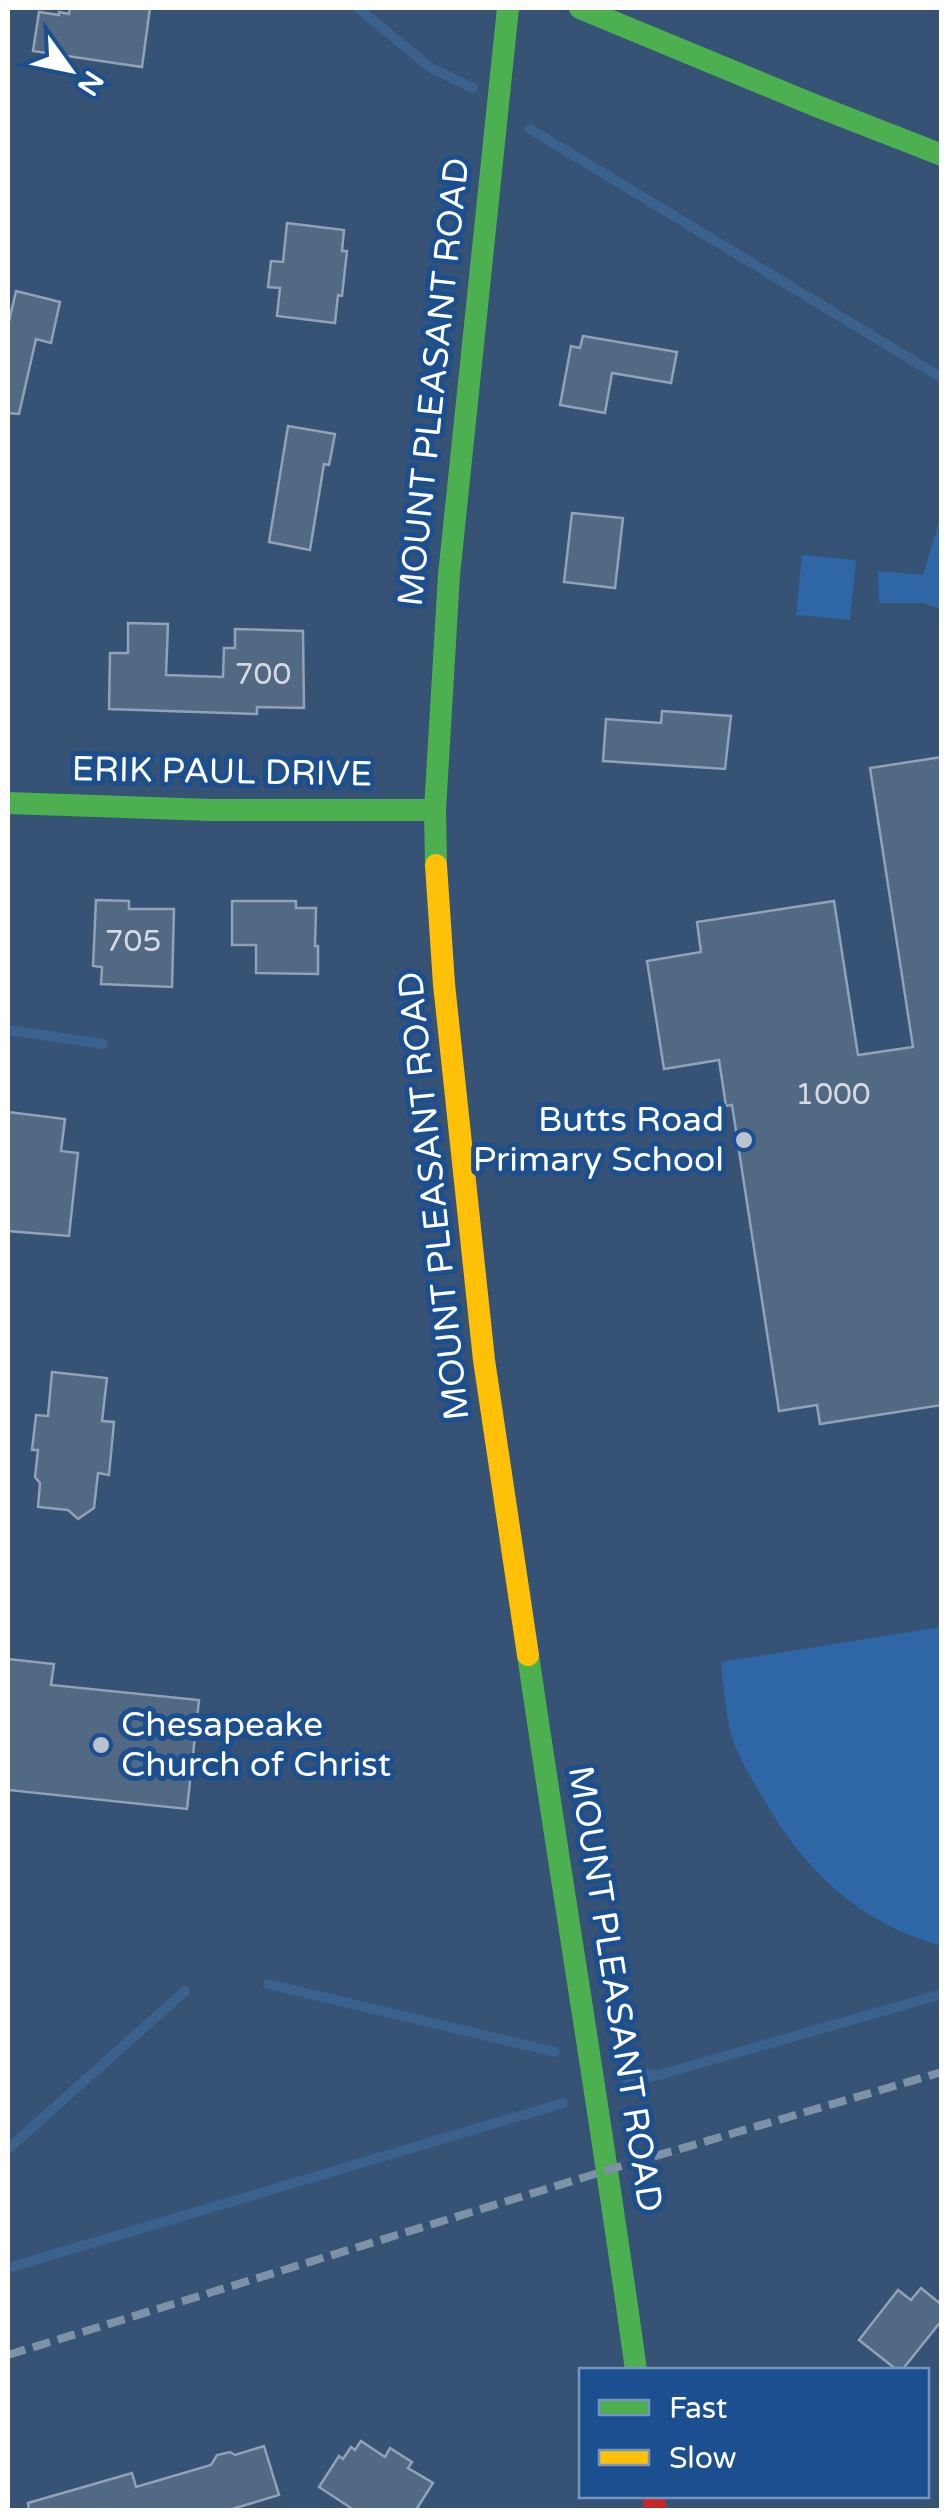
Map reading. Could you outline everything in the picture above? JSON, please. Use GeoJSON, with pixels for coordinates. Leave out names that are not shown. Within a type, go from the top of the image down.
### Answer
{"type":"FeatureCollection","features":[{"type":"Feature","properties":{"kind":"main road","name":"MOUNT PLEASANT ROAD"},"geometry":{"type":"LineString","coordinates":[[508,8],[449,575],[435,810],[444,984],[484,1360],[636,2368]]}},
{"type":"Feature","properties":{"kind":"main road"},"geometry":{"type":"LineString","coordinates":[[580,8],[942,154]]}},
{"type":"Feature","properties":{"kind":"main road","name":"ERIK PAUL DRIVE"},"geometry":{"type":"LineString","coordinates":[[8,802],[211,810],[435,810]]}},
{"type":"Feature","properties":{"kind":"shaded area"},"geometry":{"type":"Polygon","coordinates":[[[941,515],[941,609],[923,603],[879,603],[878,571],[923,575],[941,515]]]}},
{"type":"Feature","properties":{"kind":"shaded area"},"geometry":{"type":"Polygon","coordinates":[[[802,555],[856,560],[850,620],[796,615],[802,555]]]}},
{"type":"Feature","properties":{"kind":"shaded area"},"geometry":{"type":"Polygon","coordinates":[[[942,1627],[941,1946],[882,1922],[857,1907],[834,1889],[794,1845],[736,1747],[727,1714],[721,1662],[942,1627]]]}},
{"type":"Feature","properties":{"kind":"building"},"geometry":{"type":"Polygon","coordinates":[[[70,8],[150,8],[142,67],[33,51],[39,12],[69,14],[70,8]]]}},
{"type":"Feature","properties":{"kind":"building"},"geometry":{"type":"Polygon","coordinates":[[[287,223],[344,230],[342,251],[347,251],[335,323],[277,316],[280,288],[268,287],[271,261],[283,262],[287,223]]]}},
{"type":"Feature","properties":{"kind":"building"},"geometry":{"type":"Polygon","coordinates":[[[16,291],[60,302],[51,343],[36,339],[19,414],[8,413],[8,326],[16,291]]]}},
{"type":"Feature","properties":{"kind":"building"},"geometry":{"type":"Polygon","coordinates":[[[583,336],[677,352],[671,383],[612,373],[605,413],[560,405],[571,346],[580,348],[583,336]]]}},
{"type":"Feature","properties":{"kind":"building"},"geometry":{"type":"Polygon","coordinates":[[[288,426],[335,434],[329,465],[324,464],[310,550],[269,542],[288,426]]]}},
{"type":"Feature","properties":{"kind":"building"},"geometry":{"type":"Polygon","coordinates":[[[572,513],[623,518],[615,588],[564,582],[572,513]]]}},
{"type":"Feature","properties":{"kind":"building"},"geometry":{"type":"Polygon","coordinates":[[[128,623],[168,624],[166,675],[223,677],[224,648],[235,648],[235,629],[303,631],[304,708],[257,707],[257,714],[109,709],[110,653],[128,653],[128,623]]]}},
{"type":"Feature","properties":{"kind":"building"},"geometry":{"type":"Polygon","coordinates":[[[662,711],[731,716],[725,769],[603,761],[606,719],[661,723],[662,711]]]}},
{"type":"Feature","properties":{"kind":"building"},"geometry":{"type":"Polygon","coordinates":[[[942,757],[942,1405],[820,1424],[817,1405],[779,1411],[732,1105],[726,1106],[719,1060],[664,1069],[647,961],[701,952],[697,922],[834,901],[858,1055],[913,1047],[870,768],[942,757]]]}},
{"type":"Feature","properties":{"kind":"building"},"geometry":{"type":"Polygon","coordinates":[[[96,900],[129,901],[129,909],[174,909],[172,987],[101,984],[102,967],[93,966],[96,900]]]}},
{"type":"Feature","properties":{"kind":"building"},"geometry":{"type":"Polygon","coordinates":[[[232,901],[296,901],[296,908],[316,908],[318,974],[256,973],[256,945],[232,945],[232,901]]]}},
{"type":"Feature","properties":{"kind":"building"},"geometry":{"type":"Polygon","coordinates":[[[8,1112],[65,1119],[61,1151],[78,1153],[69,1236],[8,1231],[8,1112]]]}},
{"type":"Feature","properties":{"kind":"building"},"geometry":{"type":"Polygon","coordinates":[[[52,1372],[107,1378],[102,1421],[114,1422],[109,1475],[98,1473],[94,1508],[78,1519],[68,1510],[38,1507],[38,1450],[32,1450],[36,1415],[48,1416],[52,1372]]]}},
{"type":"Feature","properties":{"kind":"building","name":"Chesapeake Church of Christ"},"geometry":{"type":"Polygon","coordinates":[[[8,1659],[54,1664],[51,1685],[199,1700],[187,1809],[8,1790],[8,1659]]]}},
{"type":"Feature","properties":{"kind":"building"},"geometry":{"type":"Polygon","coordinates":[[[921,2288],[942,2305],[942,2320],[904,2368],[894,2368],[859,2340],[898,2290],[911,2300],[921,2288]]]}},
{"type":"Feature","properties":{"kind":"building"},"geometry":{"type":"Polygon","coordinates":[[[361,2441],[385,2457],[390,2448],[412,2462],[408,2468],[433,2483],[416,2510],[354,2510],[319,2487],[339,2456],[343,2459],[361,2441]]]}},
{"type":"Feature","properties":{"kind":"building"},"geometry":{"type":"Polygon","coordinates":[[[264,2446],[279,2495],[229,2510],[29,2510],[28,2503],[132,2473],[136,2487],[211,2465],[217,2455],[235,2455],[264,2446]]]}},
{"type":"Feature","properties":{"kind":"waterway"},"geometry":{"type":"LineString","coordinates":[[358,8],[431,68],[473,88]]}},
{"type":"Feature","properties":{"kind":"waterway"},"geometry":{"type":"LineString","coordinates":[[530,129],[942,378]]}},
{"type":"Feature","properties":{"kind":"waterway"},"geometry":{"type":"LineString","coordinates":[[8,1030],[103,1044]]}},
{"type":"Feature","properties":{"kind":"waterway"},"geometry":{"type":"LineString","coordinates":[[268,1984],[555,2052]]}},
{"type":"Feature","properties":{"kind":"waterway"},"geometry":{"type":"LineString","coordinates":[[8,2149],[185,1991]]}},
{"type":"Feature","properties":{"kind":"waterway"},"geometry":{"type":"LineString","coordinates":[[627,2084],[942,1994]]}},
{"type":"Feature","properties":{"kind":"waterway"},"geometry":{"type":"LineString","coordinates":[[624,2068],[654,2075]]}},
{"type":"Feature","properties":{"kind":"waterway"},"geometry":{"type":"LineString","coordinates":[[8,2268],[563,2103]]}},
{"type":"Feature","properties":{"kind":"railway"},"geometry":{"type":"LineString","coordinates":[[8,2355],[608,2170],[942,2072]]}},
{"type":"Feature","properties":{"kind":"traffic: fast"},"geometry":{"type":"LineString","coordinates":[[436,865],[435,810],[449,575],[508,8]]}},
{"type":"Feature","properties":{"kind":"traffic: fast"},"geometry":{"type":"LineString","coordinates":[[580,8],[942,155]]}},
{"type":"Feature","properties":{"kind":"traffic: fast"},"geometry":{"type":"LineString","coordinates":[[8,803],[211,810],[435,810]]}},
{"type":"Feature","properties":{"kind":"traffic: fast"},"geometry":{"type":"LineString","coordinates":[[528,1655],[636,2368]]}},
{"type":"Feature","properties":{"kind":"traffic: slow"},"geometry":{"type":"LineString","coordinates":[[436,865],[444,984],[484,1360],[528,1655]]}},
{"type":"Feature","properties":{"kind":"traffic: jam"},"geometry":{"type":"LineString","coordinates":[[653,2498],[656,2510]]}},
{"type":"Feature","properties":{"kind":"place","name":"Butts Road Primary School"},"geometry":{"type":"Point","coordinates":[744,1140]}},
{"type":"Feature","properties":{"kind":"place","name":"Chesapeake Church of Christ"},"geometry":{"type":"Point","coordinates":[101,1745]}}]}
